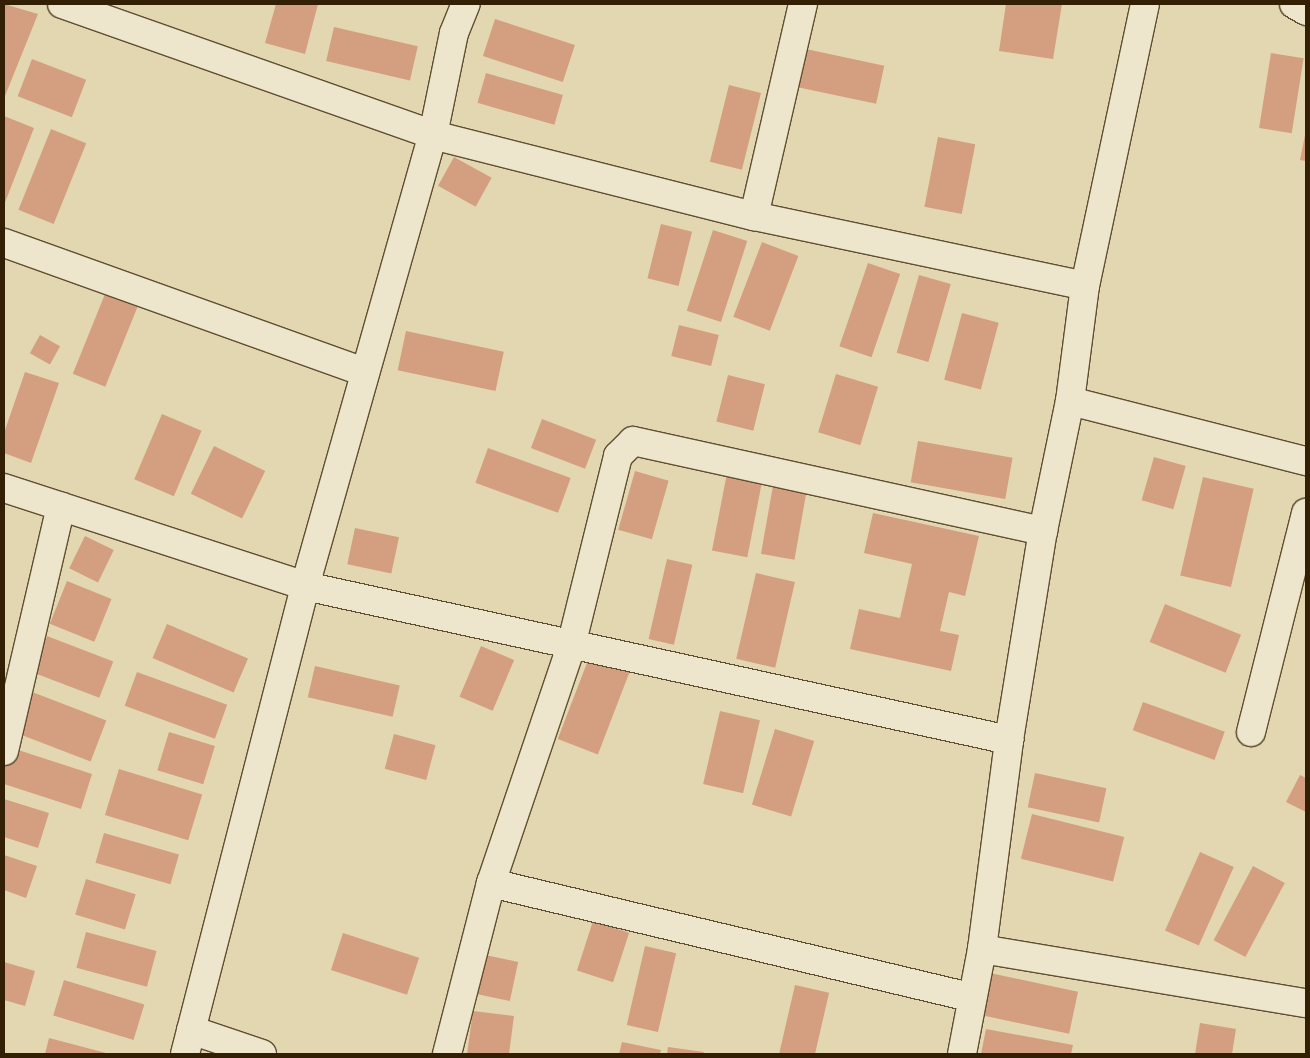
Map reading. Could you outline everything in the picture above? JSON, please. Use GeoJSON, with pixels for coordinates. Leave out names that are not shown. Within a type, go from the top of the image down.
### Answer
{"type":"FeatureCollection","features":[{"type":"Feature","properties":{"kind":"street"},"geometry":{"type":"LineString","coordinates":[[62,4],[433,135],[754,216],[1085,286]]}},
{"type":"Feature","properties":{"kind":"street"},"geometry":{"type":"LineString","coordinates":[[262,1054],[188,1042],[305,586],[433,135],[454,34],[466,4]]}},
{"type":"Feature","properties":{"kind":"street"},"geometry":{"type":"LineString","coordinates":[[754,216],[803,4]]}},
{"type":"Feature","properties":{"kind":"street"},"geometry":{"type":"LineString","coordinates":[[962,1054],[982,949],[1009,740],[1043,531],[1070,401],[1085,286],[1145,4]]}},
{"type":"Feature","properties":{"kind":"street"},"geometry":{"type":"LineString","coordinates":[[1294,4],[1306,10]]}},
{"type":"Feature","properties":{"kind":"street"},"geometry":{"type":"LineString","coordinates":[[4,243],[365,372]]}},
{"type":"Feature","properties":{"kind":"street"},"geometry":{"type":"LineString","coordinates":[[1070,401],[1306,461]]}},
{"type":"Feature","properties":{"kind":"street"},"geometry":{"type":"LineString","coordinates":[[447,1054],[491,883],[571,646],[618,456],[633,441],[1043,531]]}},
{"type":"Feature","properties":{"kind":"street"},"geometry":{"type":"LineString","coordinates":[[4,488],[305,586],[571,646],[1009,740]]}},
{"type":"Feature","properties":{"kind":"street"},"geometry":{"type":"LineString","coordinates":[[4,751],[60,507]]}},
{"type":"Feature","properties":{"kind":"street"},"geometry":{"type":"LineString","coordinates":[[1251,732],[1306,514]]}},
{"type":"Feature","properties":{"kind":"street"},"geometry":{"type":"LineString","coordinates":[[491,883],[972,998]]}},
{"type":"Feature","properties":{"kind":"street"},"geometry":{"type":"LineString","coordinates":[[982,949],[1306,1003]]}},
{"type":"Feature","properties":{"kind":"building"},"geometry":{"type":"Polygon","coordinates":[[[4,4],[38,14],[5,96],[4,95],[4,4]]]}},
{"type":"Feature","properties":{"kind":"building"},"geometry":{"type":"Polygon","coordinates":[[[276,4],[318,4],[305,54],[265,43],[276,4]]]}},
{"type":"Feature","properties":{"kind":"building"},"geometry":{"type":"Polygon","coordinates":[[[1006,4],[1062,4],[1053,59],[999,51],[1006,4]]]}},
{"type":"Feature","properties":{"kind":"building"},"geometry":{"type":"Polygon","coordinates":[[[495,19],[575,45],[563,82],[483,56],[495,19]]]}},
{"type":"Feature","properties":{"kind":"building"},"geometry":{"type":"Polygon","coordinates":[[[334,27],[418,46],[410,80],[326,61],[334,27]]]}},
{"type":"Feature","properties":{"kind":"building"},"geometry":{"type":"Polygon","coordinates":[[[806,49],[884,66],[876,104],[798,87],[806,49]]]}},
{"type":"Feature","properties":{"kind":"building"},"geometry":{"type":"Polygon","coordinates":[[[1271,53],[1304,58],[1292,133],[1259,128],[1271,53]]]}},
{"type":"Feature","properties":{"kind":"building"},"geometry":{"type":"Polygon","coordinates":[[[32,59],[86,80],[72,117],[18,96],[32,59]]]}},
{"type":"Feature","properties":{"kind":"building"},"geometry":{"type":"Polygon","coordinates":[[[486,73],[563,95],[554,125],[477,103],[486,73]]]}},
{"type":"Feature","properties":{"kind":"building"},"geometry":{"type":"Polygon","coordinates":[[[729,85],[761,93],[742,170],[710,162],[729,85]]]}},
{"type":"Feature","properties":{"kind":"building"},"geometry":{"type":"Polygon","coordinates":[[[4,116],[34,128],[4,205],[4,116]]]}},
{"type":"Feature","properties":{"kind":"building"},"geometry":{"type":"Polygon","coordinates":[[[51,129],[86,143],[54,224],[18,210],[51,129]]]}},
{"type":"Feature","properties":{"kind":"building"},"geometry":{"type":"Polygon","coordinates":[[[1306,130],[1306,161],[1300,160],[1306,130]]]}},
{"type":"Feature","properties":{"kind":"building"},"geometry":{"type":"Polygon","coordinates":[[[938,137],[975,144],[962,214],[924,207],[938,137]]]}},
{"type":"Feature","properties":{"kind":"building"},"geometry":{"type":"Polygon","coordinates":[[[454,157],[492,178],[476,207],[438,186],[454,157]]]}},
{"type":"Feature","properties":{"kind":"building"},"geometry":{"type":"Polygon","coordinates":[[[661,224],[692,232],[679,286],[647,278],[661,224]]]}},
{"type":"Feature","properties":{"kind":"building"},"geometry":{"type":"Polygon","coordinates":[[[713,230],[747,241],[721,322],[687,311],[713,230]]]}},
{"type":"Feature","properties":{"kind":"building"},"geometry":{"type":"Polygon","coordinates":[[[762,242],[798,256],[770,331],[733,317],[762,242]]]}},
{"type":"Feature","properties":{"kind":"building"},"geometry":{"type":"Polygon","coordinates":[[[868,263],[900,274],[871,357],[839,346],[868,263]]]}},
{"type":"Feature","properties":{"kind":"building"},"geometry":{"type":"Polygon","coordinates":[[[919,275],[951,284],[928,362],[897,353],[919,275]]]}},
{"type":"Feature","properties":{"kind":"building"},"geometry":{"type":"Polygon","coordinates":[[[105,294],[137,307],[105,387],[73,374],[105,294]]]}},
{"type":"Feature","properties":{"kind":"building"},"geometry":{"type":"Polygon","coordinates":[[[962,313],[999,323],[981,389],[944,380],[962,313]]]}},
{"type":"Feature","properties":{"kind":"building"},"geometry":{"type":"Polygon","coordinates":[[[679,325],[719,335],[711,366],[671,356],[679,325]]]}},
{"type":"Feature","properties":{"kind":"building"},"geometry":{"type":"Polygon","coordinates":[[[406,331],[504,352],[495,391],[398,370],[406,331]]]}},
{"type":"Feature","properties":{"kind":"building"},"geometry":{"type":"Polygon","coordinates":[[[40,335],[60,346],[50,365],[30,353],[40,335]]]}},
{"type":"Feature","properties":{"kind":"building"},"geometry":{"type":"Polygon","coordinates":[[[25,372],[59,383],[31,463],[4,453],[4,433],[25,372]]]}},
{"type":"Feature","properties":{"kind":"building"},"geometry":{"type":"Polygon","coordinates":[[[836,374],[878,387],[860,445],[818,432],[836,374]]]}},
{"type":"Feature","properties":{"kind":"building"},"geometry":{"type":"Polygon","coordinates":[[[728,375],[765,384],[753,431],[716,422],[728,375]]]}},
{"type":"Feature","properties":{"kind":"building"},"geometry":{"type":"Polygon","coordinates":[[[162,414],[202,431],[174,496],[134,479],[162,414]]]}},
{"type":"Feature","properties":{"kind":"building"},"geometry":{"type":"Polygon","coordinates":[[[542,419],[596,440],[585,469],[531,448],[542,419]]]}},
{"type":"Feature","properties":{"kind":"building"},"geometry":{"type":"Polygon","coordinates":[[[918,441],[1013,458],[1005,499],[911,482],[918,441]]]}},
{"type":"Feature","properties":{"kind":"building"},"geometry":{"type":"Polygon","coordinates":[[[214,446],[265,471],[242,519],[191,494],[214,446]]]}},
{"type":"Feature","properties":{"kind":"building"},"geometry":{"type":"Polygon","coordinates":[[[488,448],[571,478],[558,513],[475,483],[488,448]]]}},
{"type":"Feature","properties":{"kind":"building"},"geometry":{"type":"Polygon","coordinates":[[[1154,457],[1186,466],[1173,509],[1142,500],[1154,457]]]}},
{"type":"Feature","properties":{"kind":"building"},"geometry":{"type":"Polygon","coordinates":[[[728,468],[763,475],[747,557],[712,550],[728,468]]]}},
{"type":"Feature","properties":{"kind":"building"},"geometry":{"type":"Polygon","coordinates":[[[635,471],[669,481],[652,539],[618,530],[635,471]]]}},
{"type":"Feature","properties":{"kind":"building"},"geometry":{"type":"Polygon","coordinates":[[[1203,477],[1254,489],[1231,587],[1180,575],[1203,477]]]}},
{"type":"Feature","properties":{"kind":"building"},"geometry":{"type":"Polygon","coordinates":[[[774,480],[807,486],[794,560],[761,554],[774,480]]]}},
{"type":"Feature","properties":{"kind":"building"},"geometry":{"type":"Polygon","coordinates":[[[873,513],[979,536],[965,596],[949,592],[940,631],[959,635],[951,671],[850,649],[859,609],[900,618],[912,564],[864,553],[873,513]]]}},
{"type":"Feature","properties":{"kind":"building"},"geometry":{"type":"Polygon","coordinates":[[[355,528],[399,537],[391,574],[347,564],[355,528]]]}},
{"type":"Feature","properties":{"kind":"building"},"geometry":{"type":"Polygon","coordinates":[[[85,536],[114,550],[98,582],[69,568],[85,536]]]}},
{"type":"Feature","properties":{"kind":"building"},"geometry":{"type":"Polygon","coordinates":[[[667,559],[692,565],[674,645],[649,639],[667,559]]]}},
{"type":"Feature","properties":{"kind":"building"},"geometry":{"type":"Polygon","coordinates":[[[756,573],[795,582],[775,668],[736,659],[756,573]]]}},
{"type":"Feature","properties":{"kind":"building"},"geometry":{"type":"Polygon","coordinates":[[[67,581],[112,599],[94,642],[50,624],[67,581]]]}},
{"type":"Feature","properties":{"kind":"building"},"geometry":{"type":"Polygon","coordinates":[[[1165,604],[1241,635],[1226,673],[1150,642],[1165,604]]]}},
{"type":"Feature","properties":{"kind":"building"},"geometry":{"type":"Polygon","coordinates":[[[167,624],[248,658],[234,692],[153,658],[167,624]]]}},
{"type":"Feature","properties":{"kind":"building"},"geometry":{"type":"Polygon","coordinates":[[[47,636],[113,661],[99,698],[33,672],[47,636]]]}},
{"type":"Feature","properties":{"kind":"building"},"geometry":{"type":"Polygon","coordinates":[[[481,646],[514,660],[493,711],[460,697],[481,646]]]}},
{"type":"Feature","properties":{"kind":"building"},"geometry":{"type":"Polygon","coordinates":[[[590,655],[630,670],[598,754],[558,739],[590,655]]]}},
{"type":"Feature","properties":{"kind":"building"},"geometry":{"type":"Polygon","coordinates":[[[315,666],[400,686],[393,717],[308,697],[315,666]]]}},
{"type":"Feature","properties":{"kind":"building"},"geometry":{"type":"Polygon","coordinates":[[[137,672],[227,705],[215,739],[125,706],[137,672]]]}},
{"type":"Feature","properties":{"kind":"building"},"geometry":{"type":"Polygon","coordinates":[[[27,690],[106,720],[91,762],[11,731],[27,690]]]}},
{"type":"Feature","properties":{"kind":"building"},"geometry":{"type":"Polygon","coordinates":[[[1143,702],[1225,732],[1214,760],[1133,730],[1143,702]]]}},
{"type":"Feature","properties":{"kind":"building"},"geometry":{"type":"Polygon","coordinates":[[[720,711],[760,720],[743,793],[703,784],[720,711]]]}},
{"type":"Feature","properties":{"kind":"building"},"geometry":{"type":"Polygon","coordinates":[[[775,729],[814,741],[791,817],[752,805],[775,729]]]}},
{"type":"Feature","properties":{"kind":"building"},"geometry":{"type":"Polygon","coordinates":[[[169,732],[215,746],[203,784],[157,770],[169,732]]]}},
{"type":"Feature","properties":{"kind":"building"},"geometry":{"type":"Polygon","coordinates":[[[394,734],[436,745],[426,780],[385,769],[394,734]]]}},
{"type":"Feature","properties":{"kind":"building"},"geometry":{"type":"Polygon","coordinates":[[[9,747],[92,774],[81,809],[4,784],[4,765],[9,747]]]}},
{"type":"Feature","properties":{"kind":"building"},"geometry":{"type":"Polygon","coordinates":[[[119,769],[202,794],[188,840],[105,815],[119,769]]]}},
{"type":"Feature","properties":{"kind":"building"},"geometry":{"type":"Polygon","coordinates":[[[1035,773],[1106,788],[1099,822],[1028,807],[1035,773]]]}},
{"type":"Feature","properties":{"kind":"building"},"geometry":{"type":"Polygon","coordinates":[[[1300,775],[1306,778],[1306,812],[1286,802],[1300,775]]]}},
{"type":"Feature","properties":{"kind":"building"},"geometry":{"type":"Polygon","coordinates":[[[4,799],[49,813],[38,848],[4,837],[4,799]]]}},
{"type":"Feature","properties":{"kind":"building"},"geometry":{"type":"Polygon","coordinates":[[[1032,814],[1124,837],[1113,882],[1021,859],[1032,814]]]}},
{"type":"Feature","properties":{"kind":"building"},"geometry":{"type":"Polygon","coordinates":[[[104,833],[179,854],[170,884],[95,863],[104,833]]]}},
{"type":"Feature","properties":{"kind":"building"},"geometry":{"type":"Polygon","coordinates":[[[1200,852],[1234,867],[1199,946],[1165,931],[1200,852]]]}},
{"type":"Feature","properties":{"kind":"building"},"geometry":{"type":"Polygon","coordinates":[[[4,855],[37,866],[26,898],[4,890],[4,855]]]}},
{"type":"Feature","properties":{"kind":"building"},"geometry":{"type":"Polygon","coordinates":[[[1253,866],[1285,883],[1245,957],[1214,940],[1253,866]]]}},
{"type":"Feature","properties":{"kind":"building"},"geometry":{"type":"Polygon","coordinates":[[[86,879],[136,894],[125,930],[75,914],[86,879]]]}},
{"type":"Feature","properties":{"kind":"building"},"geometry":{"type":"Polygon","coordinates":[[[593,921],[629,933],[613,982],[577,970],[593,921]]]}},
{"type":"Feature","properties":{"kind":"building"},"geometry":{"type":"Polygon","coordinates":[[[86,932],[157,951],[147,987],[76,968],[86,932]]]}},
{"type":"Feature","properties":{"kind":"building"},"geometry":{"type":"Polygon","coordinates":[[[343,933],[419,958],[407,995],[331,970],[343,933]]]}},
{"type":"Feature","properties":{"kind":"building"},"geometry":{"type":"Polygon","coordinates":[[[645,946],[676,953],[658,1032],[627,1025],[645,946]]]}},
{"type":"Feature","properties":{"kind":"building"},"geometry":{"type":"Polygon","coordinates":[[[481,954],[518,962],[510,1001],[473,993],[481,954]]]}},
{"type":"Feature","properties":{"kind":"building"},"geometry":{"type":"Polygon","coordinates":[[[4,962],[35,971],[25,1006],[4,1000],[4,962]]]}},
{"type":"Feature","properties":{"kind":"building"},"geometry":{"type":"Polygon","coordinates":[[[990,973],[1078,992],[1069,1034],[981,1015],[990,973]]]}},
{"type":"Feature","properties":{"kind":"building"},"geometry":{"type":"Polygon","coordinates":[[[64,980],[144,1005],[134,1040],[53,1015],[64,980]]]}},
{"type":"Feature","properties":{"kind":"building"},"geometry":{"type":"Polygon","coordinates":[[[795,985],[829,993],[815,1054],[779,1054],[795,985]]]}},
{"type":"Feature","properties":{"kind":"building"},"geometry":{"type":"Polygon","coordinates":[[[473,1011],[514,1016],[509,1054],[467,1054],[473,1011]]]}},
{"type":"Feature","properties":{"kind":"building"},"geometry":{"type":"Polygon","coordinates":[[[1200,1023],[1236,1029],[1232,1054],[1195,1054],[1200,1023]]]}},
{"type":"Feature","properties":{"kind":"building"},"geometry":{"type":"Polygon","coordinates":[[[986,1029],[1073,1045],[1071,1054],[981,1054],[986,1029]]]}},
{"type":"Feature","properties":{"kind":"building"},"geometry":{"type":"Polygon","coordinates":[[[49,1038],[110,1054],[45,1054],[49,1038]]]}},
{"type":"Feature","properties":{"kind":"building"},"geometry":{"type":"Polygon","coordinates":[[[622,1042],[661,1050],[660,1054],[619,1054],[622,1042]]]}},
{"type":"Feature","properties":{"kind":"building"},"geometry":{"type":"Polygon","coordinates":[[[668,1047],[704,1052],[703,1054],[667,1054],[668,1047]]]}}]}
